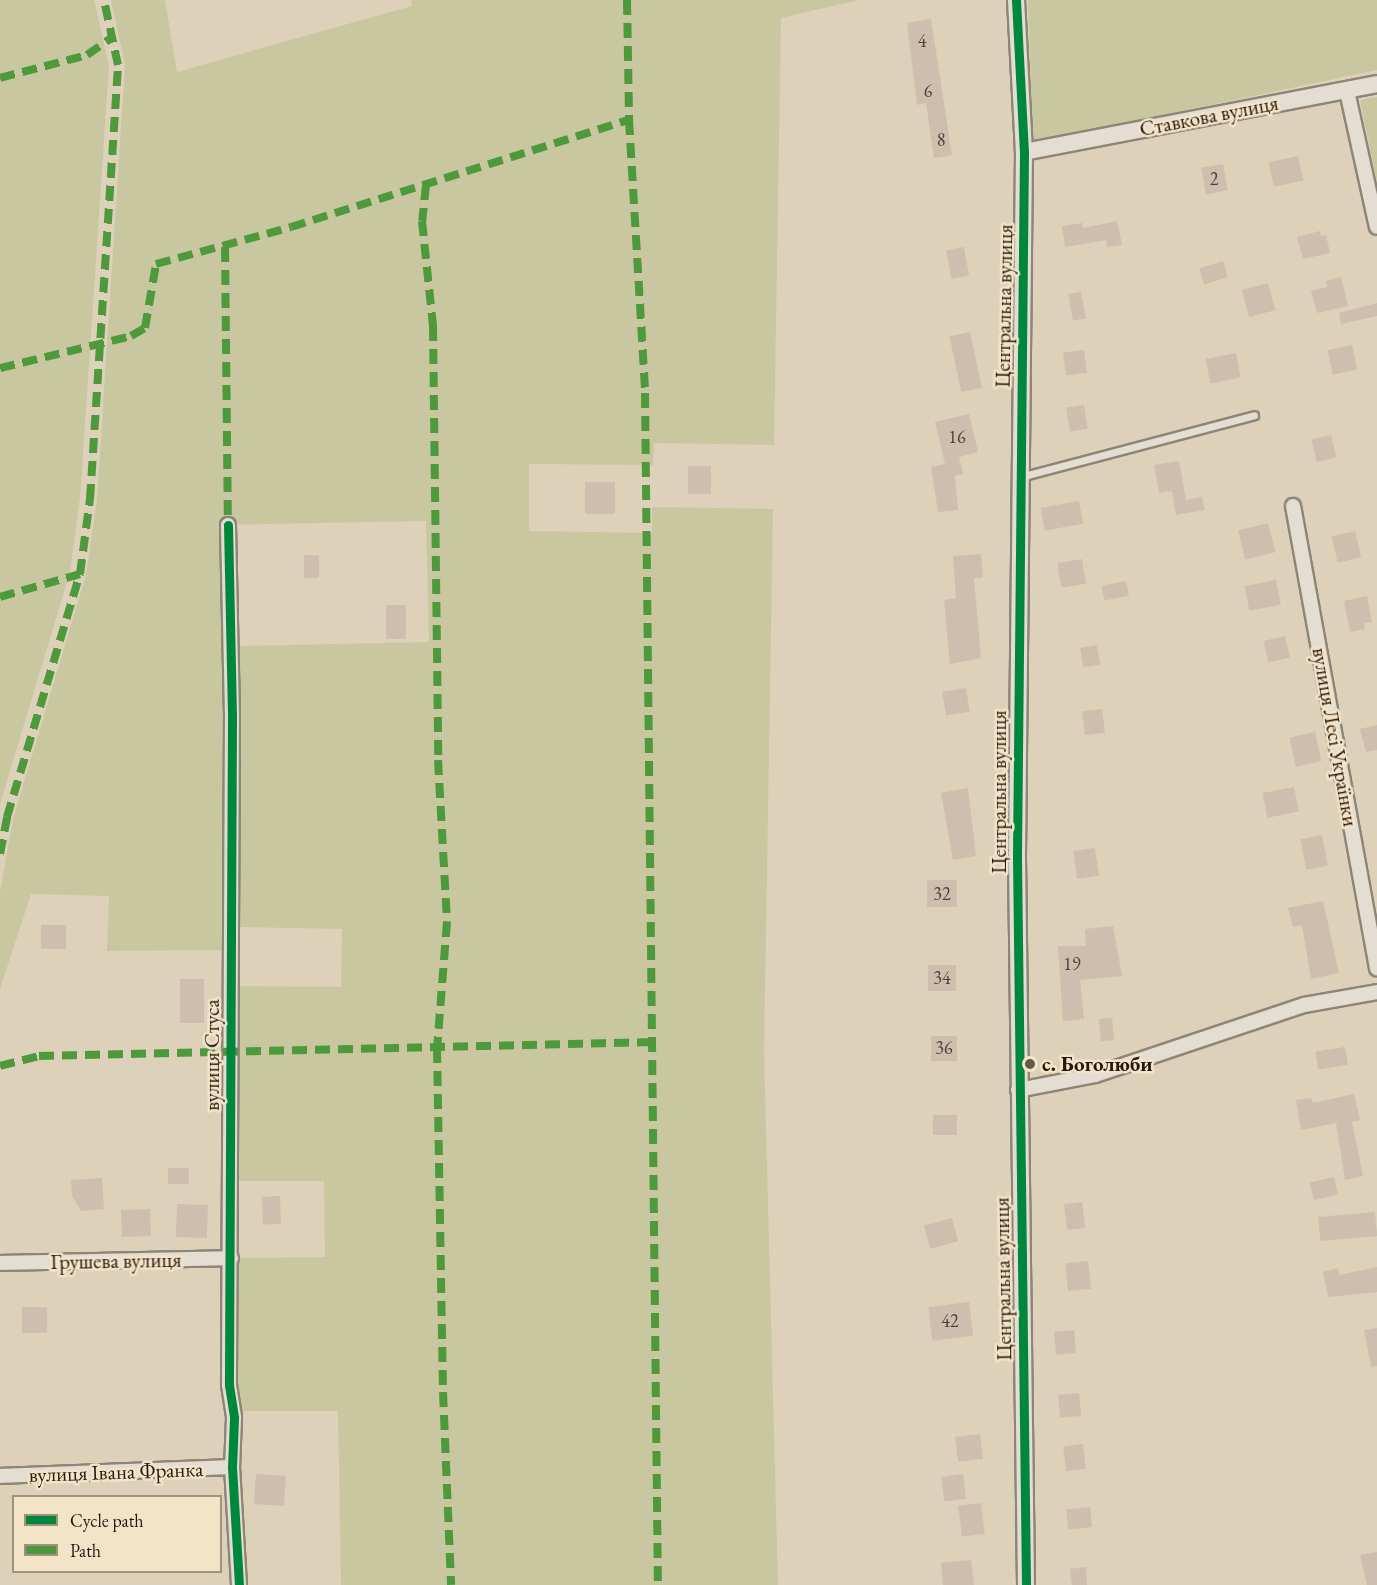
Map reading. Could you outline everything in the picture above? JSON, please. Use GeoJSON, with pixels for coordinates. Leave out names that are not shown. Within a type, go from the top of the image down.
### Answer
{"type":"FeatureCollection","features":[{"type":"Feature","properties":{"kind":"street","name":"Центральна вулиця"},"geometry":{"type":"LineString","coordinates":[[1016,0],[1023,152],[1018,1090],[1026,1585]]}},
{"type":"Feature","properties":{"kind":"street","name":"Ставкова вулиця"},"geometry":{"type":"LineString","coordinates":[[1023,152],[1377,84]]}},
{"type":"Feature","properties":{"kind":"street"},"geometry":{"type":"LineString","coordinates":[[1347,91],[1377,227]]}},
{"type":"Feature","properties":{"kind":"street","name":"вулиця Лесі Українки"},"geometry":{"type":"LineString","coordinates":[[1293,506],[1377,968]]}},
{"type":"Feature","properties":{"kind":"street","name":"вулиця Стуса"},"geometry":{"type":"LineString","coordinates":[[228,525],[232,714],[228,1087],[231,1258],[229,1385],[234,1418],[232,1467],[239,1585]]}},
{"type":"Feature","properties":{"kind":"street"},"geometry":{"type":"LineString","coordinates":[[1018,1090],[1095,1075],[1304,1005],[1377,992]]}},
{"type":"Feature","properties":{"kind":"street","name":"Грушева вулиця"},"geometry":{"type":"LineString","coordinates":[[0,1263],[231,1258]]}},
{"type":"Feature","properties":{"kind":"street","name":"вулиця Івана Франка"},"geometry":{"type":"LineString","coordinates":[[0,1476],[232,1467]]}},
{"type":"Feature","properties":{"kind":"lane"},"geometry":{"type":"LineString","coordinates":[[1020,477],[1254,415]]}},
{"type":"Feature","properties":{"kind":"shaded area"},"geometry":{"type":"Polygon","coordinates":[[[0,0],[94,0],[109,66],[80,498],[70,572],[0,804],[0,0]]]}},
{"type":"Feature","properties":{"kind":"shaded area"},"geometry":{"type":"Polygon","coordinates":[[[111,0],[165,0],[177,72],[412,6],[411,0],[858,0],[781,18],[774,445],[654,443],[653,465],[529,464],[529,531],[652,533],[652,507],[773,509],[764,1052],[778,1585],[341,1585],[338,1411],[239,1411],[234,1385],[237,1258],[325,1257],[324,1181],[237,1181],[235,1055],[240,986],[341,987],[342,929],[240,927],[237,646],[429,642],[426,521],[221,525],[226,714],[224,950],[107,951],[109,896],[31,894],[0,989],[0,892],[13,819],[86,575],[97,500],[125,65],[111,0]]]}},
{"type":"Feature","properties":{"kind":"shaded area"},"geometry":{"type":"Polygon","coordinates":[[[1028,0],[1377,0],[1377,70],[1033,142],[1028,0]]]}},
{"type":"Feature","properties":{"kind":"shaded area"},"geometry":{"type":"Polygon","coordinates":[[[1377,97],[1377,182],[1360,100],[1377,97]]]}},
{"type":"Feature","properties":{"kind":"building"},"geometry":{"type":"Polygon","coordinates":[[[931,19],[952,155],[934,158],[926,103],[917,105],[907,23],[931,19]]]}},
{"type":"Feature","properties":{"kind":"building"},"geometry":{"type":"Polygon","coordinates":[[[1298,156],[1303,180],[1274,187],[1269,162],[1298,156]]]}},
{"type":"Feature","properties":{"kind":"building"},"geometry":{"type":"Polygon","coordinates":[[[1223,164],[1228,191],[1206,194],[1201,168],[1223,164]]]}},
{"type":"Feature","properties":{"kind":"building"},"geometry":{"type":"Polygon","coordinates":[[[1117,221],[1122,245],[1107,247],[1106,240],[1065,247],[1062,226],[1082,223],[1083,228],[1117,221]]]}},
{"type":"Feature","properties":{"kind":"building"},"geometry":{"type":"Polygon","coordinates":[[[1320,231],[1321,236],[1326,235],[1330,253],[1303,259],[1297,237],[1320,231]]]}},
{"type":"Feature","properties":{"kind":"building"},"geometry":{"type":"Polygon","coordinates":[[[964,247],[969,276],[951,279],[946,250],[964,247]]]}},
{"type":"Feature","properties":{"kind":"building"},"geometry":{"type":"Polygon","coordinates":[[[1223,261],[1228,277],[1204,285],[1199,268],[1223,261]]]}},
{"type":"Feature","properties":{"kind":"building"},"geometry":{"type":"Polygon","coordinates":[[[1341,277],[1348,306],[1317,313],[1311,291],[1327,287],[1326,281],[1341,277]]]}},
{"type":"Feature","properties":{"kind":"building"},"geometry":{"type":"Polygon","coordinates":[[[1268,283],[1275,310],[1249,317],[1242,290],[1268,283]]]}},
{"type":"Feature","properties":{"kind":"building"},"geometry":{"type":"Polygon","coordinates":[[[1081,292],[1086,319],[1073,321],[1068,294],[1081,292]]]}},
{"type":"Feature","properties":{"kind":"building"},"geometry":{"type":"Polygon","coordinates":[[[1377,303],[1377,316],[1341,324],[1339,313],[1377,303]]]}},
{"type":"Feature","properties":{"kind":"building"},"geometry":{"type":"Polygon","coordinates":[[[970,332],[982,388],[961,392],[949,336],[970,332]]]}},
{"type":"Feature","properties":{"kind":"building"},"geometry":{"type":"Polygon","coordinates":[[[1352,345],[1357,369],[1333,375],[1328,350],[1352,345]]]}},
{"type":"Feature","properties":{"kind":"building"},"geometry":{"type":"Polygon","coordinates":[[[1084,350],[1087,373],[1066,375],[1063,353],[1084,350]]]}},
{"type":"Feature","properties":{"kind":"building"},"geometry":{"type":"Polygon","coordinates":[[[1236,353],[1241,378],[1210,383],[1206,359],[1236,353]]]}},
{"type":"Feature","properties":{"kind":"building"},"geometry":{"type":"Polygon","coordinates":[[[1084,405],[1088,429],[1070,432],[1066,408],[1084,405]]]}},
{"type":"Feature","properties":{"kind":"building"},"geometry":{"type":"Polygon","coordinates":[[[969,414],[978,452],[959,457],[963,474],[955,476],[958,510],[938,512],[931,467],[945,464],[935,422],[969,414]]]}},
{"type":"Feature","properties":{"kind":"building"},"geometry":{"type":"Polygon","coordinates":[[[1331,435],[1336,457],[1317,462],[1312,439],[1331,435]]]}},
{"type":"Feature","properties":{"kind":"building"},"geometry":{"type":"Polygon","coordinates":[[[1179,461],[1186,500],[1202,497],[1205,510],[1176,515],[1172,491],[1159,493],[1154,465],[1179,461]]]}},
{"type":"Feature","properties":{"kind":"building"},"geometry":{"type":"Polygon","coordinates":[[[688,466],[711,466],[711,494],[688,494],[688,466]]]}},
{"type":"Feature","properties":{"kind":"building"},"geometry":{"type":"Polygon","coordinates":[[[585,482],[615,482],[615,514],[585,514],[585,482]]]}},
{"type":"Feature","properties":{"kind":"building"},"geometry":{"type":"Polygon","coordinates":[[[1079,501],[1083,524],[1045,530],[1041,508],[1079,501]]]}},
{"type":"Feature","properties":{"kind":"building"},"geometry":{"type":"Polygon","coordinates":[[[1268,523],[1275,552],[1245,560],[1238,530],[1268,523]]]}},
{"type":"Feature","properties":{"kind":"building"},"geometry":{"type":"Polygon","coordinates":[[[1355,531],[1361,557],[1338,563],[1332,536],[1355,531]]]}},
{"type":"Feature","properties":{"kind":"building"},"geometry":{"type":"Polygon","coordinates":[[[981,554],[983,578],[974,578],[981,658],[950,664],[944,600],[956,598],[953,556],[981,554]]]}},
{"type":"Feature","properties":{"kind":"building"},"geometry":{"type":"Polygon","coordinates":[[[304,555],[319,555],[319,578],[304,578],[304,555]]]}},
{"type":"Feature","properties":{"kind":"building"},"geometry":{"type":"Polygon","coordinates":[[[1082,559],[1086,584],[1061,588],[1057,563],[1082,559]]]}},
{"type":"Feature","properties":{"kind":"building"},"geometry":{"type":"Polygon","coordinates":[[[1276,580],[1281,605],[1249,611],[1245,586],[1276,580]]]}},
{"type":"Feature","properties":{"kind":"building"},"geometry":{"type":"Polygon","coordinates":[[[1126,581],[1129,596],[1104,600],[1101,586],[1126,581]]]}},
{"type":"Feature","properties":{"kind":"building"},"geometry":{"type":"Polygon","coordinates":[[[1367,596],[1372,622],[1364,623],[1365,629],[1350,632],[1344,601],[1367,596]]]}},
{"type":"Feature","properties":{"kind":"building"},"geometry":{"type":"Polygon","coordinates":[[[386,605],[406,605],[406,639],[386,639],[386,605]]]}},
{"type":"Feature","properties":{"kind":"building"},"geometry":{"type":"Polygon","coordinates":[[[1285,636],[1290,657],[1269,662],[1264,641],[1285,636]]]}},
{"type":"Feature","properties":{"kind":"building"},"geometry":{"type":"Polygon","coordinates":[[[1097,645],[1100,665],[1083,667],[1080,648],[1097,645]]]}},
{"type":"Feature","properties":{"kind":"building"},"geometry":{"type":"Polygon","coordinates":[[[966,688],[970,712],[946,715],[942,692],[966,688]]]}},
{"type":"Feature","properties":{"kind":"building"},"geometry":{"type":"Polygon","coordinates":[[[1102,709],[1105,733],[1085,735],[1082,711],[1102,709]]]}},
{"type":"Feature","properties":{"kind":"building"},"geometry":{"type":"Polygon","coordinates":[[[1377,725],[1377,750],[1366,752],[1360,729],[1377,725]]]}},
{"type":"Feature","properties":{"kind":"building"},"geometry":{"type":"Polygon","coordinates":[[[1315,732],[1321,761],[1296,767],[1290,737],[1315,732]]]}},
{"type":"Feature","properties":{"kind":"building"},"geometry":{"type":"Polygon","coordinates":[[[1294,787],[1299,812],[1267,818],[1263,793],[1294,787]]]}},
{"type":"Feature","properties":{"kind":"building"},"geometry":{"type":"Polygon","coordinates":[[[968,788],[976,856],[953,860],[941,793],[968,788]]]}},
{"type":"Feature","properties":{"kind":"building"},"geometry":{"type":"Polygon","coordinates":[[[1322,835],[1328,865],[1306,870],[1300,839],[1322,835]]]}},
{"type":"Feature","properties":{"kind":"building"},"geometry":{"type":"Polygon","coordinates":[[[1095,848],[1099,876],[1077,879],[1073,851],[1095,848]]]}},
{"type":"Feature","properties":{"kind":"building"},"geometry":{"type":"Polygon","coordinates":[[[927,880],[957,880],[957,907],[927,907],[927,880]]]}},
{"type":"Feature","properties":{"kind":"building"},"geometry":{"type":"Polygon","coordinates":[[[1323,901],[1339,973],[1311,979],[1302,925],[1293,927],[1288,908],[1323,901]]]}},
{"type":"Feature","properties":{"kind":"building"},"geometry":{"type":"Polygon","coordinates":[[[41,925],[66,925],[66,949],[41,949],[41,925]]]}},
{"type":"Feature","properties":{"kind":"building"},"geometry":{"type":"Polygon","coordinates":[[[1113,926],[1122,976],[1080,980],[1084,1019],[1063,1021],[1058,946],[1086,946],[1085,929],[1113,926]]]}},
{"type":"Feature","properties":{"kind":"building"},"geometry":{"type":"Polygon","coordinates":[[[928,965],[956,965],[956,991],[928,991],[928,965]]]}},
{"type":"Feature","properties":{"kind":"building"},"geometry":{"type":"Polygon","coordinates":[[[180,979],[204,979],[204,1023],[180,1023],[180,979]]]}},
{"type":"Feature","properties":{"kind":"building"},"geometry":{"type":"Polygon","coordinates":[[[1112,1018],[1114,1040],[1101,1041],[1099,1019],[1112,1018]]]}},
{"type":"Feature","properties":{"kind":"building"},"geometry":{"type":"Polygon","coordinates":[[[931,1036],[957,1036],[957,1061],[931,1061],[931,1036]]]}},
{"type":"Feature","properties":{"kind":"building"},"geometry":{"type":"Polygon","coordinates":[[[1345,1047],[1348,1065],[1318,1069],[1315,1052],[1345,1047]]]}},
{"type":"Feature","properties":{"kind":"building"},"geometry":{"type":"Polygon","coordinates":[[[1354,1094],[1360,1120],[1352,1122],[1363,1176],[1345,1180],[1336,1123],[1301,1130],[1296,1100],[1311,1098],[1313,1103],[1354,1094]]]}},
{"type":"Feature","properties":{"kind":"building"},"geometry":{"type":"Polygon","coordinates":[[[933,1115],[957,1115],[957,1135],[933,1135],[933,1115]]]}},
{"type":"Feature","properties":{"kind":"building"},"geometry":{"type":"Polygon","coordinates":[[[168,1168],[189,1168],[189,1184],[168,1184],[168,1168]]]}},
{"type":"Feature","properties":{"kind":"building"},"geometry":{"type":"Polygon","coordinates":[[[1334,1177],[1338,1195],[1314,1200],[1310,1183],[1334,1177]]]}},
{"type":"Feature","properties":{"kind":"building"},"geometry":{"type":"Polygon","coordinates":[[[102,1178],[104,1209],[81,1211],[72,1196],[71,1180],[102,1178]]]}},
{"type":"Feature","properties":{"kind":"building"},"geometry":{"type":"Polygon","coordinates":[[[280,1196],[281,1224],[263,1225],[262,1197],[280,1196]]]}},
{"type":"Feature","properties":{"kind":"building"},"geometry":{"type":"Polygon","coordinates":[[[1082,1202],[1085,1228],[1067,1230],[1064,1204],[1082,1202]]]}},
{"type":"Feature","properties":{"kind":"building"},"geometry":{"type":"Polygon","coordinates":[[[177,1204],[208,1205],[207,1238],[176,1237],[177,1204]]]}},
{"type":"Feature","properties":{"kind":"building"},"geometry":{"type":"Polygon","coordinates":[[[150,1209],[151,1236],[122,1237],[121,1210],[150,1209]]]}},
{"type":"Feature","properties":{"kind":"building"},"geometry":{"type":"Polygon","coordinates":[[[1375,1212],[1377,1236],[1320,1241],[1318,1217],[1375,1212]]]}},
{"type":"Feature","properties":{"kind":"building"},"geometry":{"type":"Polygon","coordinates":[[[952,1218],[958,1241],[930,1249],[924,1226],[952,1218]]]}},
{"type":"Feature","properties":{"kind":"building"},"geometry":{"type":"Polygon","coordinates":[[[1088,1261],[1091,1289],[1068,1291],[1065,1263],[1088,1261]]]}},
{"type":"Feature","properties":{"kind":"building"},"geometry":{"type":"Polygon","coordinates":[[[1377,1267],[1377,1292],[1328,1297],[1323,1272],[1338,1268],[1339,1275],[1377,1267]]]}},
{"type":"Feature","properties":{"kind":"building"},"geometry":{"type":"Polygon","coordinates":[[[969,1302],[973,1336],[932,1341],[928,1307],[969,1302]]]}},
{"type":"Feature","properties":{"kind":"building"},"geometry":{"type":"Polygon","coordinates":[[[22,1307],[47,1307],[47,1333],[22,1333],[22,1307]]]}},
{"type":"Feature","properties":{"kind":"building"},"geometry":{"type":"Polygon","coordinates":[[[1377,1328],[1377,1366],[1371,1367],[1364,1330],[1377,1328]]]}},
{"type":"Feature","properties":{"kind":"building"},"geometry":{"type":"Polygon","coordinates":[[[1074,1330],[1076,1353],[1056,1355],[1054,1332],[1074,1330]]]}},
{"type":"Feature","properties":{"kind":"building"},"geometry":{"type":"Polygon","coordinates":[[[1079,1393],[1081,1416],[1060,1418],[1058,1395],[1079,1393]]]}},
{"type":"Feature","properties":{"kind":"building"},"geometry":{"type":"Polygon","coordinates":[[[980,1434],[983,1459],[958,1462],[955,1437],[980,1434]]]}},
{"type":"Feature","properties":{"kind":"building"},"geometry":{"type":"Polygon","coordinates":[[[1083,1444],[1086,1469],[1066,1471],[1063,1446],[1083,1444]]]}},
{"type":"Feature","properties":{"kind":"building"},"geometry":{"type":"Polygon","coordinates":[[[256,1474],[286,1476],[284,1506],[254,1504],[256,1474]]]}},
{"type":"Feature","properties":{"kind":"building"},"geometry":{"type":"Polygon","coordinates":[[[963,1474],[966,1499],[944,1501],[941,1477],[963,1474]]]}},
{"type":"Feature","properties":{"kind":"building"},"geometry":{"type":"Polygon","coordinates":[[[981,1503],[985,1534],[962,1537],[958,1506],[981,1503]]]}},
{"type":"Feature","properties":{"kind":"building"},"geometry":{"type":"Polygon","coordinates":[[[1090,1507],[1092,1527],[1068,1529],[1066,1510],[1090,1507]]]}},
{"type":"Feature","properties":{"kind":"building"},"geometry":{"type":"Polygon","coordinates":[[[1377,1552],[1377,1585],[1367,1585],[1360,1555],[1377,1552]]]}},
{"type":"Feature","properties":{"kind":"building"},"geometry":{"type":"Polygon","coordinates":[[[971,1560],[974,1585],[943,1585],[941,1563],[971,1560]]]}},
{"type":"Feature","properties":{"kind":"building"},"geometry":{"type":"Polygon","coordinates":[[[1086,1567],[1087,1585],[1072,1585],[1070,1569],[1086,1567]]]}},
{"type":"Feature","properties":{"kind":"marked path"},"geometry":{"type":"LineString","coordinates":[[0,854],[7,817],[80,574],[90,499],[118,65],[104,0]]}},
{"type":"Feature","properties":{"kind":"marked path"},"geometry":{"type":"LineString","coordinates":[[627,0],[629,120],[645,393],[658,1585]]}},
{"type":"Feature","properties":{"kind":"marked path"},"geometry":{"type":"LineString","coordinates":[[0,78],[87,55],[113,37]]}},
{"type":"Feature","properties":{"kind":"marked path"},"geometry":{"type":"LineString","coordinates":[[0,368],[131,336],[145,328],[156,264],[291,227],[629,120]]}},
{"type":"Feature","properties":{"kind":"marked path"},"geometry":{"type":"LineString","coordinates":[[426,185],[422,221],[433,326],[438,760],[447,922],[437,1048],[443,1392],[451,1585]]}},
{"type":"Feature","properties":{"kind":"marked path"},"geometry":{"type":"LineString","coordinates":[[225,247],[228,525]]}},
{"type":"Feature","properties":{"kind":"marked path"},"geometry":{"type":"LineString","coordinates":[[0,597],[80,574]]}},
{"type":"Feature","properties":{"kind":"marked path"},"geometry":{"type":"LineString","coordinates":[[0,1066],[39,1056],[655,1042]]}},
{"type":"Feature","properties":{"kind":"cycle path"},"geometry":{"type":"LineString","coordinates":[[1016,0],[1024,152],[1017,858],[1026,1585]]}},
{"type":"Feature","properties":{"kind":"cycle path"},"geometry":{"type":"LineString","coordinates":[[228,525],[232,714],[229,1385],[234,1418],[232,1467],[239,1585]]}},
{"type":"Feature","properties":{"kind":"place","name":"с. Боголюби"},"geometry":{"type":"Point","coordinates":[1030,1064]}}]}
